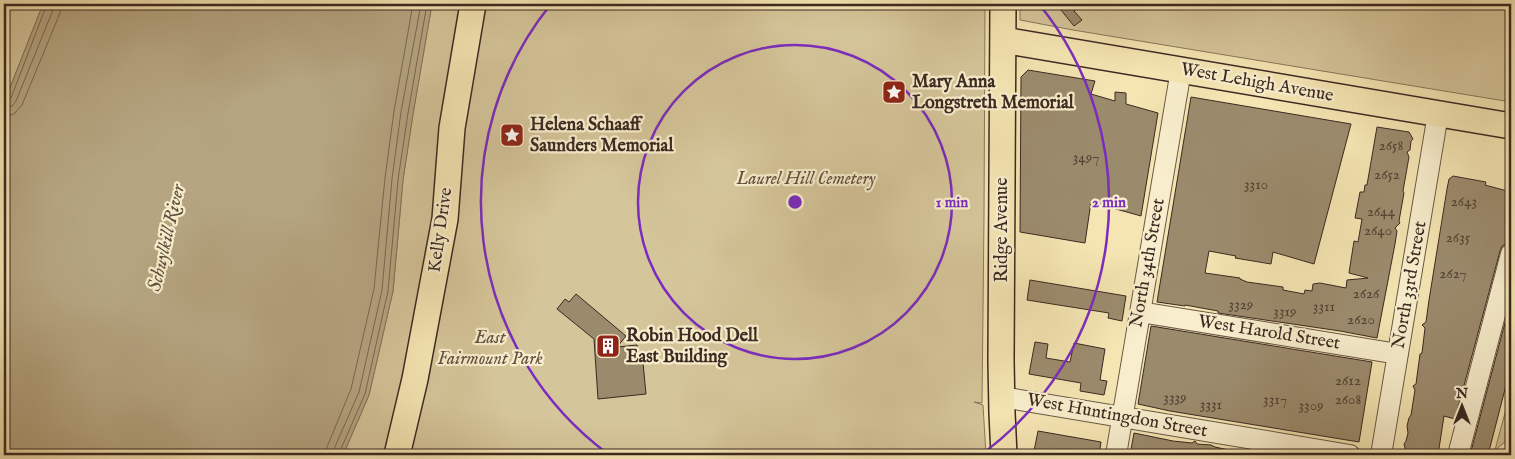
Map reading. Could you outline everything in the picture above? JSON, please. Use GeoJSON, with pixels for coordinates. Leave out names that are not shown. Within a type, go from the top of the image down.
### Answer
{"type":"FeatureCollection","features":[{"type":"Feature","properties":{"kind":"main road","name":"Kelly Drive"},"geometry":{"type":"LineString","coordinates":[[397,455],[415,379],[445,219],[452,128],[473,4]]}},
{"type":"Feature","properties":{"kind":"main road","name":"Ridge Avenue"},"geometry":{"type":"LineString","coordinates":[[1003,4],[1002,397],[1004,455]]}},
{"type":"Feature","properties":{"kind":"main road","name":"West Lehigh Avenue"},"geometry":{"type":"LineString","coordinates":[[1003,40],[1511,126]]}},
{"type":"Feature","properties":{"kind":"street","name":"North 34th Street"},"geometry":{"type":"LineString","coordinates":[[1116,455],[1181,70]]}},
{"type":"Feature","properties":{"kind":"street","name":"North 33rd Street"},"geometry":{"type":"LineString","coordinates":[[1381,455],[1438,114]]}},
{"type":"Feature","properties":{"kind":"street"},"geometry":{"type":"LineString","coordinates":[[1458,455],[1511,254]]}},
{"type":"Feature","properties":{"kind":"street","name":"West Harold Street"},"geometry":{"type":"LineString","coordinates":[[1140,312],[1398,354]]}},
{"type":"Feature","properties":{"kind":"street","name":"West Huntingdon Street"},"geometry":{"type":"LineString","coordinates":[[1002,397],[1350,455]]}},
{"type":"Feature","properties":{"kind":"green space"},"geometry":{"type":"Polygon","coordinates":[[[4,4],[43,4],[4,103],[4,4]]]}},
{"type":"Feature","properties":{"kind":"green space","name":"Laurel Hill Cemetery"},"geometry":{"type":"Polygon","coordinates":[[[432,4],[985,4],[982,403],[974,402],[983,405],[986,455],[343,455],[369,395],[393,291],[403,180],[432,4]]]}},
{"type":"Feature","properties":{"kind":"green space"},"geometry":{"type":"Polygon","coordinates":[[[1020,4],[1511,4],[1511,102],[1020,20],[1020,4]]]}},
{"type":"Feature","properties":{"kind":"green space"},"geometry":{"type":"Polygon","coordinates":[[[1511,391],[1511,437],[1495,450],[1511,391]]]}},
{"type":"Feature","properties":{"kind":"water","name":"Schuylkill River"},"geometry":{"type":"Polygon","coordinates":[[[43,4],[432,4],[403,180],[393,291],[369,395],[343,455],[4,455],[4,103],[43,4]]]}},
{"type":"Feature","properties":{"kind":"building"},"geometry":{"type":"Polygon","coordinates":[[[1056,4],[1083,4],[1074,11],[1082,20],[1074,26],[1056,4]]]}},
{"type":"Feature","properties":{"kind":"building"},"geometry":{"type":"Polygon","coordinates":[[[1028,70],[1095,81],[1091,94],[1115,101],[1115,92],[1126,93],[1126,104],[1158,113],[1141,216],[1091,202],[1085,243],[1020,232],[1021,77],[1028,70]]]}},
{"type":"Feature","properties":{"kind":"building"},"geometry":{"type":"Polygon","coordinates":[[[1191,97],[1351,124],[1314,264],[1273,252],[1271,264],[1235,258],[1236,256],[1209,251],[1205,273],[1283,287],[1283,290],[1304,294],[1305,290],[1312,291],[1313,284],[1320,283],[1346,288],[1347,280],[1368,278],[1349,273],[1354,241],[1358,242],[1362,219],[1355,218],[1360,192],[1364,192],[1365,185],[1367,185],[1377,127],[1409,132],[1413,139],[1410,150],[1407,152],[1409,157],[1400,223],[1395,228],[1397,231],[1395,244],[1377,338],[1218,313],[1218,311],[1185,305],[1157,302],[1191,97]]]}},
{"type":"Feature","properties":{"kind":"building"},"geometry":{"type":"Polygon","coordinates":[[[1453,176],[1486,182],[1485,185],[1511,192],[1511,219],[1506,244],[1502,246],[1500,251],[1455,419],[1444,416],[1438,455],[1425,455],[1406,452],[1404,444],[1408,433],[1407,426],[1411,415],[1415,390],[1413,386],[1416,384],[1420,354],[1422,353],[1425,328],[1422,325],[1426,322],[1449,179],[1453,176]]]}},
{"type":"Feature","properties":{"kind":"building"},"geometry":{"type":"Polygon","coordinates":[[[1030,280],[1126,296],[1122,321],[1108,318],[1109,313],[1027,300],[1030,280]]]}},
{"type":"Feature","properties":{"kind":"building","name":"Robin Hood Dell East Building"},"geometry":{"type":"Polygon","coordinates":[[[576,294],[626,336],[617,347],[637,345],[639,364],[643,363],[646,394],[598,399],[594,339],[557,309],[565,299],[569,302],[576,294]]]}},
{"type":"Feature","properties":{"kind":"building"},"geometry":{"type":"Polygon","coordinates":[[[1511,300],[1511,366],[1488,455],[1470,455],[1511,300]]]}},
{"type":"Feature","properties":{"kind":"building"},"geometry":{"type":"Polygon","coordinates":[[[1151,326],[1372,362],[1359,442],[1138,404],[1151,326]]]}},
{"type":"Feature","properties":{"kind":"building"},"geometry":{"type":"Polygon","coordinates":[[[1035,342],[1048,344],[1046,358],[1070,362],[1074,343],[1105,349],[1100,380],[1107,381],[1104,395],[1080,391],[1081,383],[1029,374],[1035,342]]]}},
{"type":"Feature","properties":{"kind":"building"},"geometry":{"type":"Polygon","coordinates":[[[1038,431],[1101,442],[1099,455],[1063,455],[1034,451],[1038,431]]]}},
{"type":"Feature","properties":{"kind":"building"},"geometry":{"type":"Polygon","coordinates":[[[1134,433],[1173,441],[1192,443],[1195,441],[1197,444],[1211,445],[1229,450],[1229,455],[1130,455],[1134,433]]]}},
{"type":"Feature","properties":{"kind":"place","name":"Mary Anna Longstreth Memorial"},"geometry":{"type":"Point","coordinates":[894,92]}},
{"type":"Feature","properties":{"kind":"place","name":"Helena Schaaff Saunders Memorial"},"geometry":{"type":"Point","coordinates":[512,135]}},
{"type":"Feature","properties":{"kind":"place","name":"Robin Hood Dell East Building"},"geometry":{"type":"Point","coordinates":[608,346]}},
{"type":"Feature","properties":{"kind":"park label","name":"East Fairmount Park"},"geometry":{"type":"Point","coordinates":[490,348]}}]}
